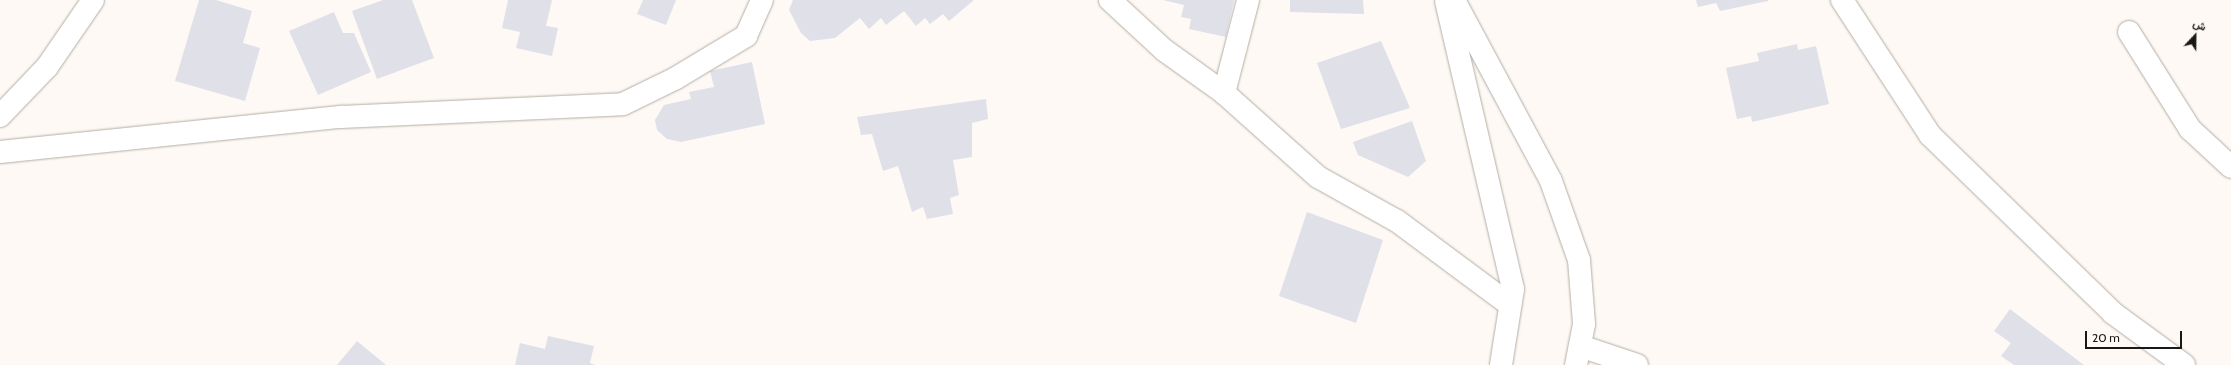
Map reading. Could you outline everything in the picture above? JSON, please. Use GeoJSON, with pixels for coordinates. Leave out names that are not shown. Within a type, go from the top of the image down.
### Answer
{"type":"FeatureCollection","features":[{"type":"Feature","properties":{"kind":"street"},"geometry":{"type":"LineString","coordinates":[[0,116],[47,67],[94,0]]}},
{"type":"Feature","properties":{"kind":"street"},"geometry":{"type":"LineString","coordinates":[[0,152],[341,117],[623,104],[676,78],[746,36],[762,0]]}},
{"type":"Feature","properties":{"kind":"street"},"geometry":{"type":"LineString","coordinates":[[1110,0],[1164,50],[1224,94],[1318,177],[1397,221],[1510,305]]}},
{"type":"Feature","properties":{"kind":"street"},"geometry":{"type":"LineString","coordinates":[[1224,94],[1248,0]]}},
{"type":"Feature","properties":{"kind":"street"},"geometry":{"type":"LineString","coordinates":[[1446,0],[1513,288],[1501,365]]}},
{"type":"Feature","properties":{"kind":"street"},"geometry":{"type":"LineString","coordinates":[[1454,0],[1551,181],[1579,260],[1584,324],[1578,355],[1637,365]]}},
{"type":"Feature","properties":{"kind":"street"},"geometry":{"type":"LineString","coordinates":[[1842,0],[1930,135],[2113,313],[2184,365]]}},
{"type":"Feature","properties":{"kind":"street"},"geometry":{"type":"LineString","coordinates":[[2129,32],[2190,129],[2231,167]]}},
{"type":"Feature","properties":{"kind":"building"},"geometry":{"type":"Polygon","coordinates":[[[199,0],[216,0],[252,11],[243,43],[260,48],[245,101],[175,81],[199,0]]]}},
{"type":"Feature","properties":{"kind":"building"},"geometry":{"type":"Polygon","coordinates":[[[383,0],[412,0],[434,58],[377,79],[352,11],[383,0]]]}},
{"type":"Feature","properties":{"kind":"building"},"geometry":{"type":"Polygon","coordinates":[[[508,0],[552,0],[546,26],[558,28],[552,56],[516,48],[520,32],[502,28],[508,0]]]}},
{"type":"Feature","properties":{"kind":"building"},"geometry":{"type":"Polygon","coordinates":[[[643,0],[676,0],[666,25],[637,14],[643,0]]]}},
{"type":"Feature","properties":{"kind":"building"},"geometry":{"type":"Polygon","coordinates":[[[793,0],[974,0],[949,21],[943,14],[930,24],[925,18],[916,26],[904,11],[886,25],[881,18],[869,29],[860,18],[835,38],[810,41],[801,33],[789,10],[793,0]]]}},
{"type":"Feature","properties":{"kind":"building"},"geometry":{"type":"Polygon","coordinates":[[[1163,0],[1234,0],[1226,37],[1189,29],[1191,19],[1181,17],[1184,5],[1163,0]]]}},
{"type":"Feature","properties":{"kind":"building"},"geometry":{"type":"Polygon","coordinates":[[[1290,0],[1363,0],[1364,14],[1290,12],[1290,0]]]}},
{"type":"Feature","properties":{"kind":"building"},"geometry":{"type":"Polygon","coordinates":[[[1696,0],[1768,1],[1720,11],[1716,3],[1698,7],[1696,0]]]}},
{"type":"Feature","properties":{"kind":"building"},"geometry":{"type":"Polygon","coordinates":[[[334,12],[343,33],[354,33],[371,72],[318,95],[289,31],[334,12]]]}},
{"type":"Feature","properties":{"kind":"building"},"geometry":{"type":"Polygon","coordinates":[[[1381,41],[1410,108],[1341,129],[1317,63],[1381,41]]]}},
{"type":"Feature","properties":{"kind":"building"},"geometry":{"type":"Polygon","coordinates":[[[1797,44],[1798,50],[1816,46],[1829,104],[1752,122],[1751,116],[1737,119],[1726,68],[1759,61],[1757,53],[1797,44]]]}},
{"type":"Feature","properties":{"kind":"building"},"geometry":{"type":"Polygon","coordinates":[[[752,62],[765,124],[681,142],[667,139],[657,130],[655,120],[664,105],[691,99],[689,92],[714,87],[710,71],[752,62]]]}},
{"type":"Feature","properties":{"kind":"building"},"geometry":{"type":"Polygon","coordinates":[[[986,99],[988,119],[972,123],[972,157],[953,160],[959,195],[950,198],[953,214],[927,219],[923,207],[912,212],[898,166],[883,171],[872,134],[861,135],[857,117],[986,99]]]}},
{"type":"Feature","properties":{"kind":"building"},"geometry":{"type":"Polygon","coordinates":[[[1412,121],[1426,161],[1408,177],[1358,155],[1353,142],[1412,121]]]}},
{"type":"Feature","properties":{"kind":"building"},"geometry":{"type":"Polygon","coordinates":[[[1307,212],[1383,240],[1356,323],[1279,296],[1307,212]]]}},
{"type":"Feature","properties":{"kind":"building"},"geometry":{"type":"Polygon","coordinates":[[[2010,309],[2084,365],[2014,365],[2001,356],[2011,343],[1994,331],[2010,309]]]}},
{"type":"Feature","properties":{"kind":"building"},"geometry":{"type":"Polygon","coordinates":[[[548,336],[594,346],[590,363],[595,365],[515,365],[520,343],[545,349],[548,336]]]}},
{"type":"Feature","properties":{"kind":"building"},"geometry":{"type":"Polygon","coordinates":[[[357,341],[386,365],[337,365],[357,341]]]}}]}
